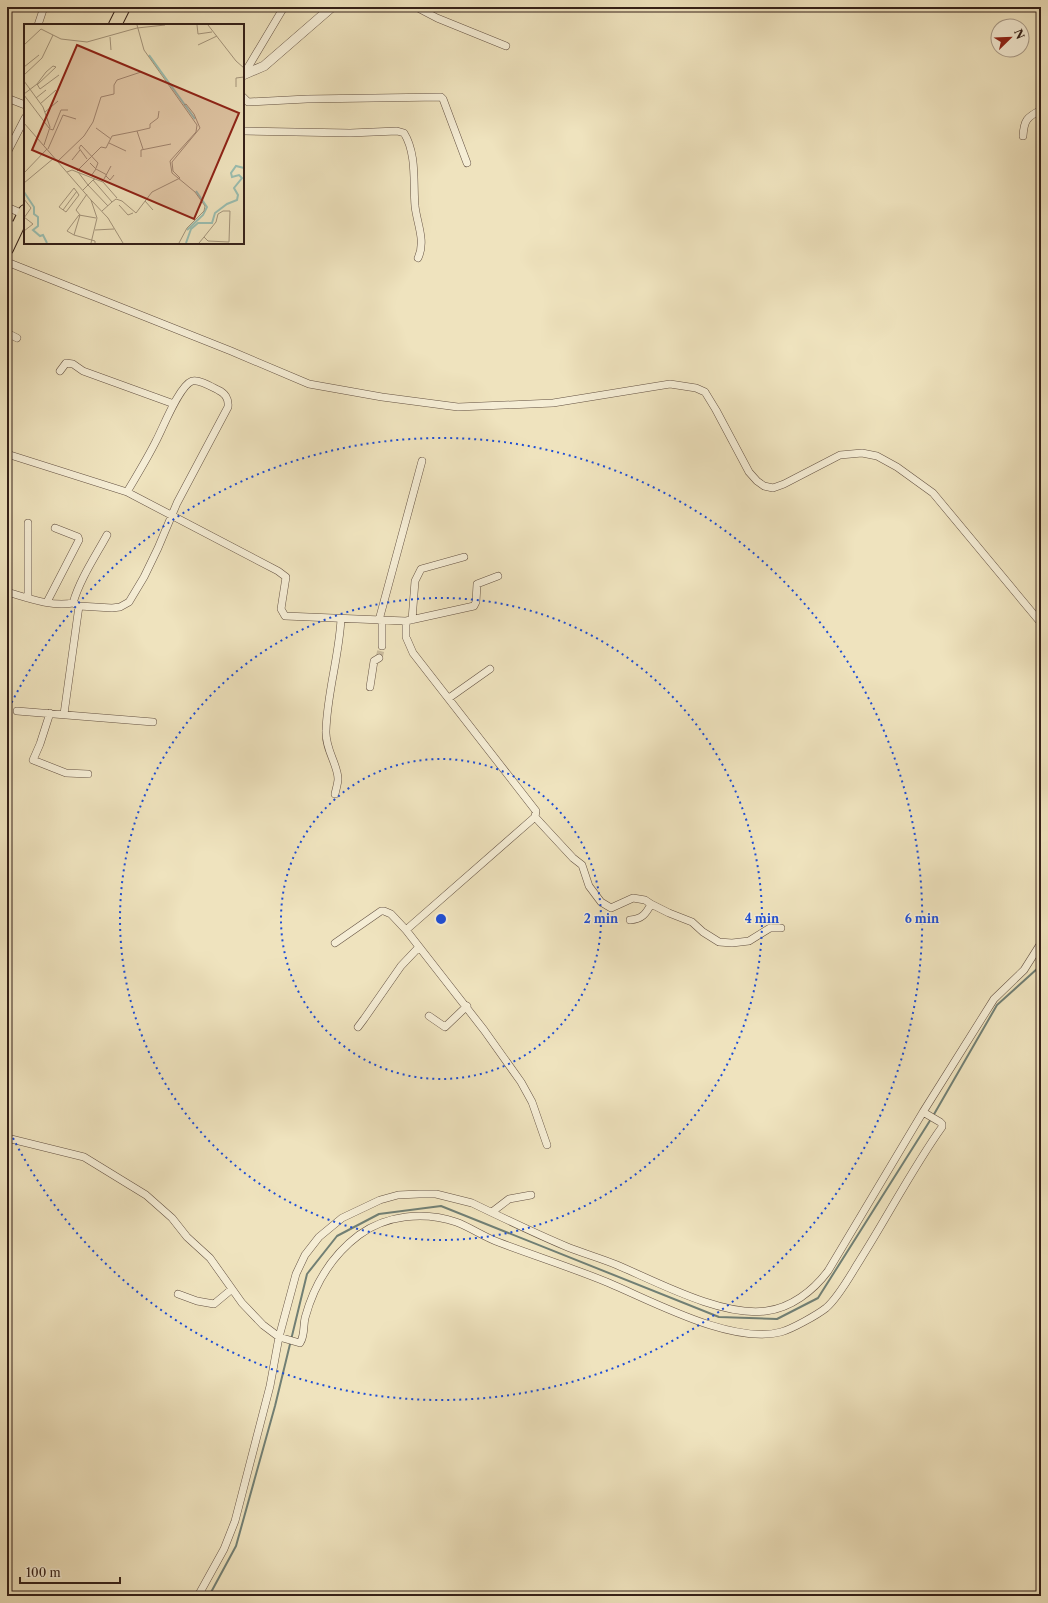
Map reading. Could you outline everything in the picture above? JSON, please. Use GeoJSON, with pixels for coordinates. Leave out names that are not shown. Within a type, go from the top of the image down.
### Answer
{"type":"FeatureCollection","features":[{"type":"Feature","properties":{"kind":"highway"},"geometry":{"type":"LineString","coordinates":[[116,24],[124,7]]}},
{"type":"Feature","properties":{"kind":"highway"},"geometry":{"type":"LineString","coordinates":[[7,249],[12,225],[24,212]]}},
{"type":"Feature","properties":{"kind":"street"},"geometry":{"type":"LineString","coordinates":[[38,24],[44,7]]}},
{"type":"Feature","properties":{"kind":"street"},"geometry":{"type":"LineString","coordinates":[[244,74],[284,7]]}},
{"type":"Feature","properties":{"kind":"street"},"geometry":{"type":"LineString","coordinates":[[244,74],[264,66],[332,7]]}},
{"type":"Feature","properties":{"kind":"street"},"geometry":{"type":"LineString","coordinates":[[416,7],[437,18],[506,46]]}},
{"type":"Feature","properties":{"kind":"street"},"geometry":{"type":"LineString","coordinates":[[244,99],[248,102],[265,103],[307,99],[441,97],[467,163]]}},
{"type":"Feature","properties":{"kind":"street"},"geometry":{"type":"LineString","coordinates":[[7,98],[24,105]]}},
{"type":"Feature","properties":{"kind":"street"},"geometry":{"type":"LineString","coordinates":[[1023,136],[1027,118],[1041,110]]}},
{"type":"Feature","properties":{"kind":"street"},"geometry":{"type":"LineString","coordinates":[[7,153],[24,120]]}},
{"type":"Feature","properties":{"kind":"street"},"geometry":{"type":"LineString","coordinates":[[244,131],[350,133],[397,131],[404,133],[409,141],[413,166],[415,208],[421,239],[421,252],[418,258]]}},
{"type":"Feature","properties":{"kind":"street"},"geometry":{"type":"LineString","coordinates":[[7,207],[24,212]]}},
{"type":"Feature","properties":{"kind":"street"},"geometry":{"type":"LineString","coordinates":[[7,262],[231,351],[309,384],[382,397],[458,407],[553,403],[670,384],[696,388],[705,392],[749,472],[764,486],[773,488],[784,484],[840,456],[862,453],[877,456],[897,467],[933,493],[1041,623]]}},
{"type":"Feature","properties":{"kind":"street"},"geometry":{"type":"LineString","coordinates":[[7,333],[17,338]]}},
{"type":"Feature","properties":{"kind":"street"},"geometry":{"type":"LineString","coordinates":[[60,371],[62,366],[66,363],[70,363],[83,371],[174,404]]}},
{"type":"Feature","properties":{"kind":"street"},"geometry":{"type":"LineString","coordinates":[[7,592],[28,598],[63,604],[112,608],[120,607],[129,602],[148,570],[196,465],[228,407],[228,399],[221,391],[196,380],[185,386],[174,404],[156,442],[127,492]]}},
{"type":"Feature","properties":{"kind":"street"},"geometry":{"type":"LineString","coordinates":[[7,454],[127,492],[284,574],[286,582],[281,609],[285,616],[409,620],[474,606],[476,602],[477,584],[498,576]]}},
{"type":"Feature","properties":{"kind":"street"},"geometry":{"type":"LineString","coordinates":[[382,646],[380,620],[422,461]]}},
{"type":"Feature","properties":{"kind":"street"},"geometry":{"type":"LineString","coordinates":[[28,523],[28,598]]}},
{"type":"Feature","properties":{"kind":"street"},"geometry":{"type":"LineString","coordinates":[[47,602],[80,540],[78,537],[54,528]]}},
{"type":"Feature","properties":{"kind":"street"},"geometry":{"type":"LineString","coordinates":[[64,714],[76,604],[89,567],[107,535]]}},
{"type":"Feature","properties":{"kind":"street"},"geometry":{"type":"LineString","coordinates":[[406,930],[535,817],[536,811],[413,653],[406,638],[415,581],[421,569],[464,557]]}},
{"type":"Feature","properties":{"kind":"street"},"geometry":{"type":"LineString","coordinates":[[335,794],[338,778],[327,743],[326,732],[340,641],[341,619]]}},
{"type":"Feature","properties":{"kind":"street"},"geometry":{"type":"LineString","coordinates":[[370,687],[374,661],[379,658]]}},
{"type":"Feature","properties":{"kind":"street"},"geometry":{"type":"LineString","coordinates":[[449,698],[490,669]]}},
{"type":"Feature","properties":{"kind":"street"},"geometry":{"type":"LineString","coordinates":[[17,711],[153,722]]}},
{"type":"Feature","properties":{"kind":"street"},"geometry":{"type":"LineString","coordinates":[[50,713],[33,760],[66,773],[88,774]]}},
{"type":"Feature","properties":{"kind":"street"},"geometry":{"type":"LineString","coordinates":[[535,817],[573,858],[582,865],[589,886],[601,902],[611,908],[633,898],[645,900],[692,922],[703,932],[718,942],[749,941],[770,928],[782,928]]}},
{"type":"Feature","properties":{"kind":"street"},"geometry":{"type":"LineString","coordinates":[[630,920],[643,916],[647,913],[651,904]]}},
{"type":"Feature","properties":{"kind":"street"},"geometry":{"type":"LineString","coordinates":[[335,943],[381,911],[391,914],[406,930],[467,1006],[521,1082],[532,1102],[547,1145]]}},
{"type":"Feature","properties":{"kind":"street"},"geometry":{"type":"LineString","coordinates":[[198,1596],[224,1549],[235,1521],[270,1386],[296,1274],[305,1255],[319,1237],[342,1218],[380,1200],[398,1195],[436,1194],[456,1198],[472,1203],[567,1247],[616,1264],[701,1300],[738,1310],[755,1312],[777,1309],[801,1298],[815,1287],[835,1260],[926,1113],[994,999],[1024,970],[1041,943]]}},
{"type":"Feature","properties":{"kind":"street"},"geometry":{"type":"LineString","coordinates":[[358,1027],[401,966],[419,947]]}},
{"type":"Feature","properties":{"kind":"street"},"geometry":{"type":"LineString","coordinates":[[428,1016],[445,1027],[467,1006]]}},
{"type":"Feature","properties":{"kind":"street"},"geometry":{"type":"LineString","coordinates":[[7,1138],[84,1157],[146,1196],[172,1218],[187,1237],[210,1258],[242,1303],[263,1325],[281,1338],[296,1343],[300,1343],[303,1339],[305,1320],[314,1292],[319,1280],[331,1262],[360,1234],[374,1226],[403,1216],[432,1217],[456,1222],[495,1241],[607,1282],[652,1302],[719,1328],[742,1332],[771,1333],[780,1332],[820,1311],[832,1301],[875,1235],[926,1149],[942,1127],[940,1122],[926,1113]]}},
{"type":"Feature","properties":{"kind":"street"},"geometry":{"type":"LineString","coordinates":[[492,1212],[509,1199],[531,1195]]}},
{"type":"Feature","properties":{"kind":"street"},"geometry":{"type":"LineString","coordinates":[[178,1294],[197,1301],[214,1304],[232,1289]]}},
{"type":"Feature","properties":{"kind":"waterway"},"geometry":{"type":"LineString","coordinates":[[933,1116],[997,1005],[1038,968],[1041,962]]}},
{"type":"Feature","properties":{"kind":"waterway"},"geometry":{"type":"LineString","coordinates":[[209,1596],[236,1546],[275,1406],[307,1274],[337,1236],[379,1214],[441,1206],[719,1317],[777,1319],[818,1298],[931,1119]]}},
{"type":"Feature","properties":{"kind":"tunnel"},"geometry":{"type":"LineString","coordinates":[[379,658],[382,646]]}}]}
